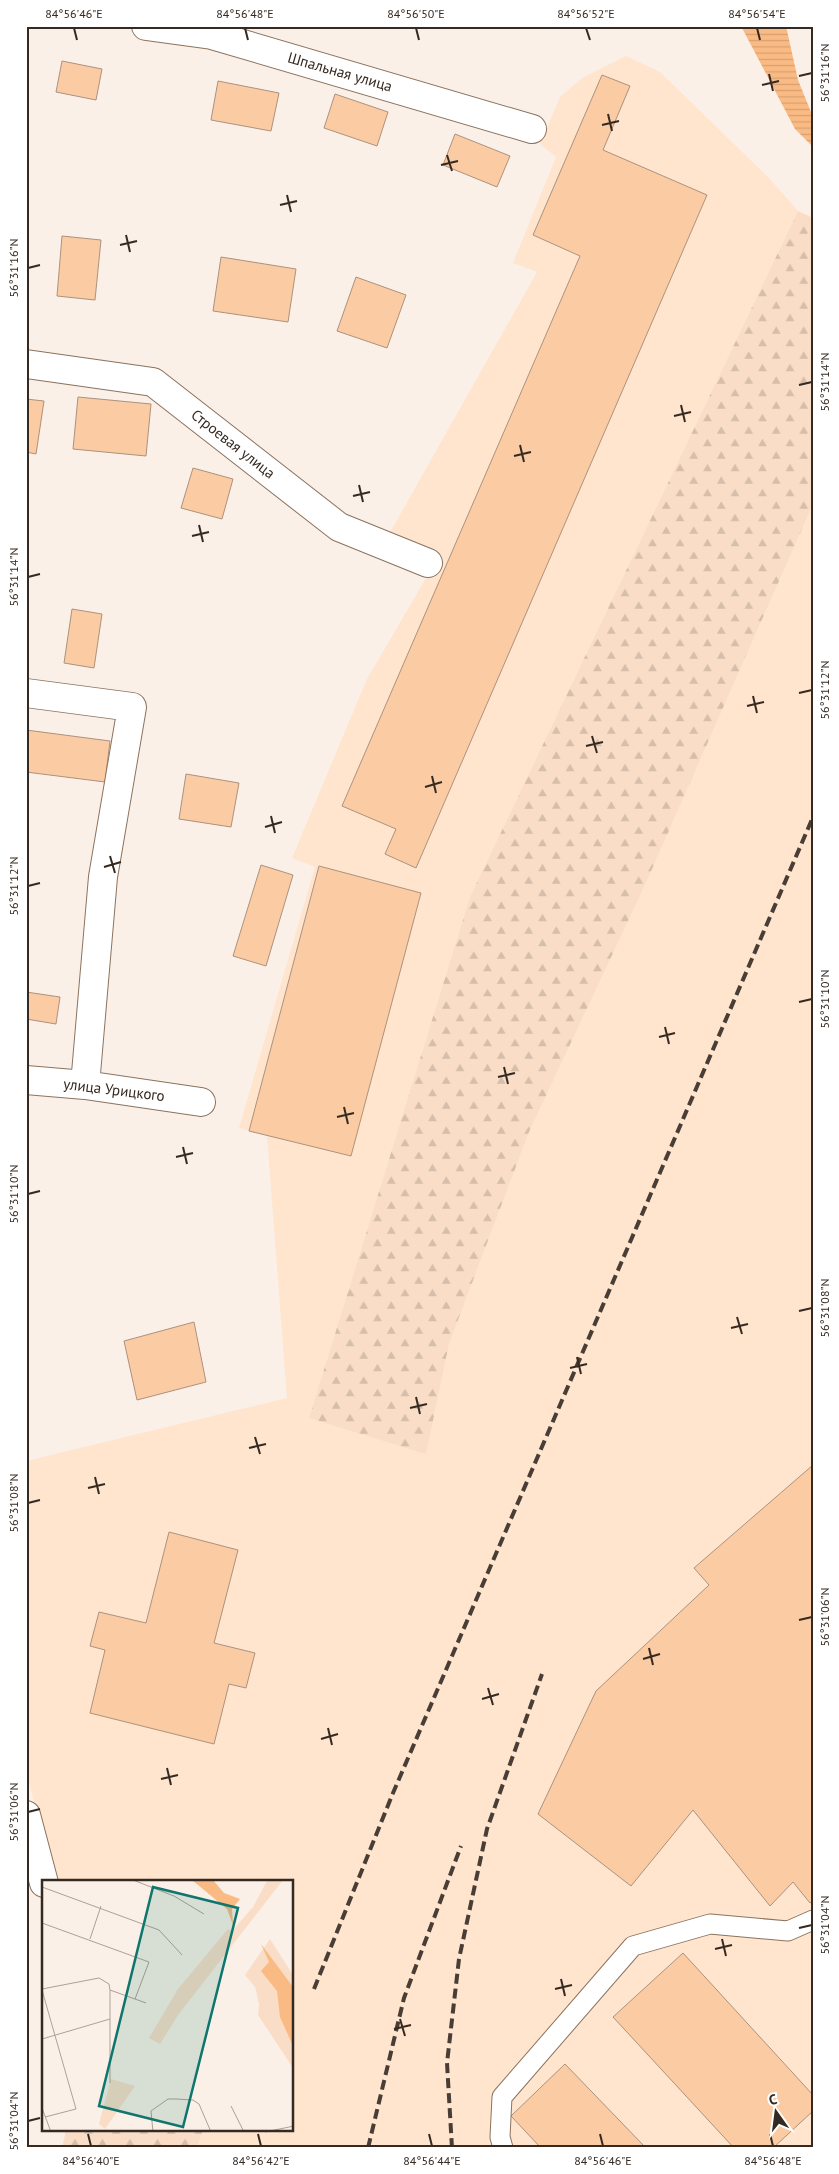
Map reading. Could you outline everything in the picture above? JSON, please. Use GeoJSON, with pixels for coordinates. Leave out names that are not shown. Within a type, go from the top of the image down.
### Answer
{"type":"FeatureCollection","features":[{"type":"Feature","properties":{"kind":"street","name":"Шпальная улица"},"geometry":{"type":"LineString","coordinates":[[146,26],[212,35],[532,129]]}},
{"type":"Feature","properties":{"kind":"street","name":"Строевая улица"},"geometry":{"type":"LineString","coordinates":[[26,364],[153,382],[339,527],[428,562]]}},
{"type":"Feature","properties":{"kind":"street"},"geometry":{"type":"LineString","coordinates":[[26,693],[132,707],[103,877],[85,1085]]}},
{"type":"Feature","properties":{"kind":"street","name":"улица Урицкого"},"geometry":{"type":"LineString","coordinates":[[26,1080],[85,1085],[201,1102]]}},
{"type":"Feature","properties":{"kind":"street"},"geometry":{"type":"LineString","coordinates":[[26,1815],[43,1880]]}},
{"type":"Feature","properties":{"kind":"lane"},"geometry":{"type":"LineString","coordinates":[[503,2148],[500,2137],[502,2097],[633,1946],[710,1924],[788,1931],[813,1920]]}},
{"type":"Feature","properties":{"kind":"shaded area"},"geometry":{"type":"Polygon","coordinates":[[[741,26],[786,26],[798,80],[813,117],[813,147],[795,129],[741,26]]]}},
{"type":"Feature","properties":{"kind":"shaded area"},"geometry":{"type":"Polygon","coordinates":[[[626,56],[660,72],[769,178],[798,211],[470,897],[309,1418],[426,1453],[449,1344],[529,1132],[645,885],[813,504],[813,2148],[197,2148],[202,2132],[294,2132],[294,1880],[55,1880],[26,1771],[26,1461],[287,1398],[267,1136],[239,1128],[315,867],[292,858],[367,679],[439,556],[388,536],[537,272],[513,263],[556,157],[540,144],[560,97],[582,78],[626,56]]]}},
{"type":"Feature","properties":{"kind":"green space"},"geometry":{"type":"Polygon","coordinates":[[[798,211],[813,218],[813,504],[645,885],[529,1132],[449,1344],[426,1454],[309,1418],[470,897],[798,211]]]}},
{"type":"Feature","properties":{"kind":"green space"},"geometry":{"type":"Polygon","coordinates":[[[66,2132],[202,2132],[197,2148],[62,2148],[66,2132]]]}},
{"type":"Feature","properties":{"kind":"building"},"geometry":{"type":"Polygon","coordinates":[[[62,61],[102,69],[96,100],[56,92],[62,61]]]}},
{"type":"Feature","properties":{"kind":"building"},"geometry":{"type":"Polygon","coordinates":[[[602,75],[630,86],[603,150],[707,195],[416,868],[385,854],[396,829],[342,806],[580,256],[533,235],[602,75]]]}},
{"type":"Feature","properties":{"kind":"building"},"geometry":{"type":"Polygon","coordinates":[[[218,81],[279,93],[271,131],[211,120],[218,81]]]}},
{"type":"Feature","properties":{"kind":"building"},"geometry":{"type":"Polygon","coordinates":[[[335,94],[388,112],[377,146],[324,128],[335,94]]]}},
{"type":"Feature","properties":{"kind":"building"},"geometry":{"type":"Polygon","coordinates":[[[455,134],[510,156],[497,187],[443,165],[455,134]]]}},
{"type":"Feature","properties":{"kind":"building"},"geometry":{"type":"Polygon","coordinates":[[[62,236],[101,240],[95,300],[57,296],[62,236]]]}},
{"type":"Feature","properties":{"kind":"building"},"geometry":{"type":"Polygon","coordinates":[[[221,257],[296,269],[288,322],[213,311],[221,257]]]}},
{"type":"Feature","properties":{"kind":"building"},"geometry":{"type":"Polygon","coordinates":[[[356,277],[406,295],[387,348],[337,331],[356,277]]]}},
{"type":"Feature","properties":{"kind":"building"},"geometry":{"type":"Polygon","coordinates":[[[78,397],[151,404],[146,456],[73,449],[78,397]]]}},
{"type":"Feature","properties":{"kind":"building"},"geometry":{"type":"Polygon","coordinates":[[[26,399],[44,401],[36,454],[26,452],[26,399]]]}},
{"type":"Feature","properties":{"kind":"building"},"geometry":{"type":"Polygon","coordinates":[[[193,468],[233,479],[222,519],[181,508],[193,468]]]}},
{"type":"Feature","properties":{"kind":"building"},"geometry":{"type":"Polygon","coordinates":[[[72,609],[102,614],[94,668],[64,663],[72,609]]]}},
{"type":"Feature","properties":{"kind":"building"},"geometry":{"type":"Polygon","coordinates":[[[26,730],[110,741],[105,782],[26,772],[26,730]]]}},
{"type":"Feature","properties":{"kind":"building"},"geometry":{"type":"Polygon","coordinates":[[[186,774],[239,783],[231,827],[179,819],[186,774]]]}},
{"type":"Feature","properties":{"kind":"building"},"geometry":{"type":"Polygon","coordinates":[[[261,865],[293,875],[266,966],[233,956],[261,865]]]}},
{"type":"Feature","properties":{"kind":"building"},"geometry":{"type":"Polygon","coordinates":[[[319,866],[421,893],[351,1156],[249,1131],[319,866]]]}},
{"type":"Feature","properties":{"kind":"building"},"geometry":{"type":"Polygon","coordinates":[[[26,992],[60,997],[56,1024],[26,1019],[26,992]]]}},
{"type":"Feature","properties":{"kind":"building"},"geometry":{"type":"Polygon","coordinates":[[[194,1322],[206,1382],[137,1400],[124,1341],[194,1322]]]}},
{"type":"Feature","properties":{"kind":"building"},"geometry":{"type":"Polygon","coordinates":[[[813,1465],[813,1901],[810,1903],[793,1882],[770,1906],[693,1810],[631,1886],[538,1814],[596,1691],[709,1585],[694,1568],[813,1465]]]}},
{"type":"Feature","properties":{"kind":"building"},"geometry":{"type":"Polygon","coordinates":[[[169,1532],[238,1550],[214,1643],[255,1653],[246,1688],[229,1684],[214,1744],[90,1713],[105,1650],[90,1646],[99,1612],[146,1623],[169,1532]]]}},
{"type":"Feature","properties":{"kind":"building"},"geometry":{"type":"Polygon","coordinates":[[[683,1953],[813,2095],[813,2111],[773,2148],[734,2148],[613,2017],[683,1953]]]}},
{"type":"Feature","properties":{"kind":"building"},"geometry":{"type":"Polygon","coordinates":[[[565,2064],[646,2148],[541,2148],[511,2116],[565,2064]]]}},
{"type":"Feature","properties":{"kind":"railway"},"geometry":{"type":"LineString","coordinates":[[314,1989],[393,1793],[813,817]]}},
{"type":"Feature","properties":{"kind":"railway"},"geometry":{"type":"LineString","coordinates":[[452,2148],[447,2063],[459,1959],[487,1829],[542,1674]]}},
{"type":"Feature","properties":{"kind":"railway"},"geometry":{"type":"LineString","coordinates":[[368,2148],[404,1998],[461,1846]]}}]}
